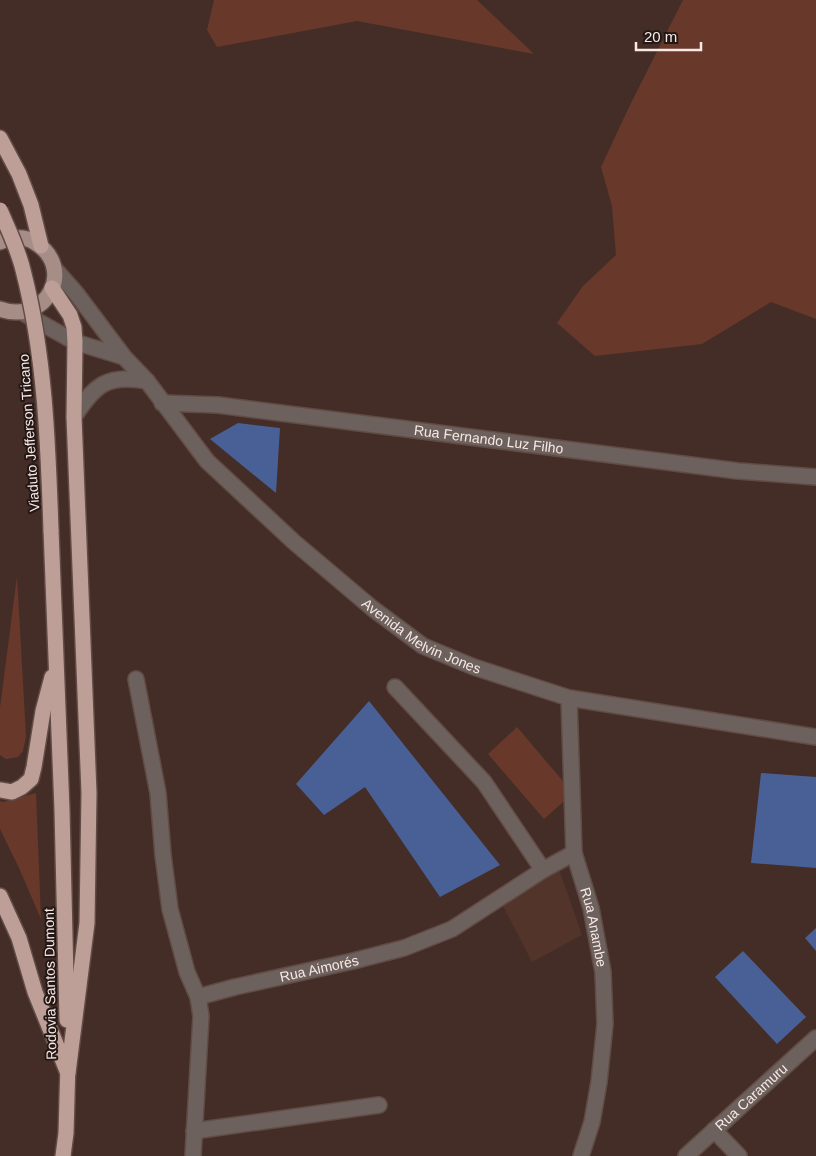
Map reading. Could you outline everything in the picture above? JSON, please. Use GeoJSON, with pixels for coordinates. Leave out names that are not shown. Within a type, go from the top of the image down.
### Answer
{"type":"FeatureCollection","features":[{"type":"Feature","properties":{"kind":"highway"},"geometry":{"type":"LineString","coordinates":[[0,138],[19,174],[31,205],[41,246]]}},
{"type":"Feature","properties":{"kind":"highway","name":"Viaduto Jefferson Tricano"},"geometry":{"type":"LineString","coordinates":[[0,210],[22,268],[34,316],[40,352],[47,432],[62,810]]}},
{"type":"Feature","properties":{"kind":"highway"},"geometry":{"type":"LineString","coordinates":[[52,288],[70,315],[74,326],[74,417],[89,793],[87,923],[68,1073]]}},
{"type":"Feature","properties":{"kind":"highway"},"geometry":{"type":"LineString","coordinates":[[0,790],[12,792],[22,787],[31,779],[43,711],[56,661]]}},
{"type":"Feature","properties":{"kind":"highway","name":"Rodovia Santos Dumont"},"geometry":{"type":"LineString","coordinates":[[62,810],[68,1073],[66,1133],[63,1156]]}},
{"type":"Feature","properties":{"kind":"highway"},"geometry":{"type":"LineString","coordinates":[[0,896],[19,938],[35,992],[68,1073]]}},
{"type":"Feature","properties":{"kind":"main road"},"geometry":{"type":"LineString","coordinates":[[0,242],[18,238],[30,240],[41,246],[49,256],[54,268],[55,278],[52,288],[40,305],[32,310],[11,312],[0,309]]}},
{"type":"Feature","properties":{"kind":"street","name":"Avenida Melvin Jones"},"geometry":{"type":"LineString","coordinates":[[54,268],[76,293],[124,357],[148,381],[162,403],[207,461],[294,542],[372,608],[423,646],[474,667],[569,698],[816,737]]}},
{"type":"Feature","properties":{"kind":"street"},"geometry":{"type":"LineString","coordinates":[[22,312],[75,342],[124,357]]}},
{"type":"Feature","properties":{"kind":"street"},"geometry":{"type":"LineString","coordinates":[[74,417],[86,398],[94,390],[106,383],[129,378],[148,381]]}},
{"type":"Feature","properties":{"kind":"street","name":"Rua Fernando Luz Filho"},"geometry":{"type":"LineString","coordinates":[[162,403],[218,405],[738,471],[816,477]]}},
{"type":"Feature","properties":{"kind":"street"},"geometry":{"type":"LineString","coordinates":[[136,679],[158,793],[170,909],[187,972],[198,997],[200,1016],[193,1156]]}},
{"type":"Feature","properties":{"kind":"street"},"geometry":{"type":"LineString","coordinates":[[395,687],[484,782],[544,870]]}},
{"type":"Feature","properties":{"kind":"street","name":"Rua Anambe"},"geometry":{"type":"LineString","coordinates":[[569,698],[574,853],[591,908],[602,972],[605,1024],[594,1106],[582,1156]]}},
{"type":"Feature","properties":{"kind":"street","name":"Rua Aimorés"},"geometry":{"type":"LineString","coordinates":[[198,997],[404,948],[452,929],[574,853]]}},
{"type":"Feature","properties":{"kind":"street","name":"Rua Caramuru"},"geometry":{"type":"LineString","coordinates":[[686,1156],[816,1038]]}},
{"type":"Feature","properties":{"kind":"street"},"geometry":{"type":"LineString","coordinates":[[194,1131],[379,1104]]}},
{"type":"Feature","properties":{"kind":"street"},"geometry":{"type":"LineString","coordinates":[[714,1130],[739,1156]]}},
{"type":"Feature","properties":{"kind":"shaded area"},"geometry":{"type":"Polygon","coordinates":[[[214,0],[477,0],[534,54],[357,21],[217,47],[207,30],[214,0]]]}},
{"type":"Feature","properties":{"kind":"shaded area"},"geometry":{"type":"Polygon","coordinates":[[[683,0],[816,0],[816,319],[771,302],[702,344],[595,356],[557,323],[583,286],[616,255],[612,206],[601,167],[683,0]]]}},
{"type":"Feature","properties":{"kind":"shaded area"},"geometry":{"type":"Polygon","coordinates":[[[17,576],[26,736],[23,751],[18,757],[6,759],[0,755],[0,708],[17,576]]]}},
{"type":"Feature","properties":{"kind":"shaded area"},"geometry":{"type":"Polygon","coordinates":[[[517,727],[573,793],[544,819],[488,754],[517,727]]]}},
{"type":"Feature","properties":{"kind":"shaded area"},"geometry":{"type":"Polygon","coordinates":[[[36,793],[41,919],[0,829],[0,801],[3,802],[36,793]]]}},
{"type":"Feature","properties":{"kind":"shaded area"},"geometry":{"type":"Polygon","coordinates":[[[558,866],[582,935],[532,962],[501,902],[558,866]]]}},
{"type":"Feature","properties":{"kind":"building"},"geometry":{"type":"Polygon","coordinates":[[[238,423],[280,428],[276,493],[210,439],[238,423]]]}},
{"type":"Feature","properties":{"kind":"building"},"geometry":{"type":"Polygon","coordinates":[[[369,701],[500,865],[440,897],[365,787],[324,815],[296,784],[369,701]]]}},
{"type":"Feature","properties":{"kind":"building"},"geometry":{"type":"Polygon","coordinates":[[[761,773],[816,777],[816,868],[751,863],[761,773]]]}},
{"type":"Feature","properties":{"kind":"building"},"geometry":{"type":"Polygon","coordinates":[[[816,928],[816,951],[805,938],[816,928]]]}},
{"type":"Feature","properties":{"kind":"building"},"geometry":{"type":"Polygon","coordinates":[[[743,951],[806,1017],[777,1044],[715,977],[743,951]]]}}]}
